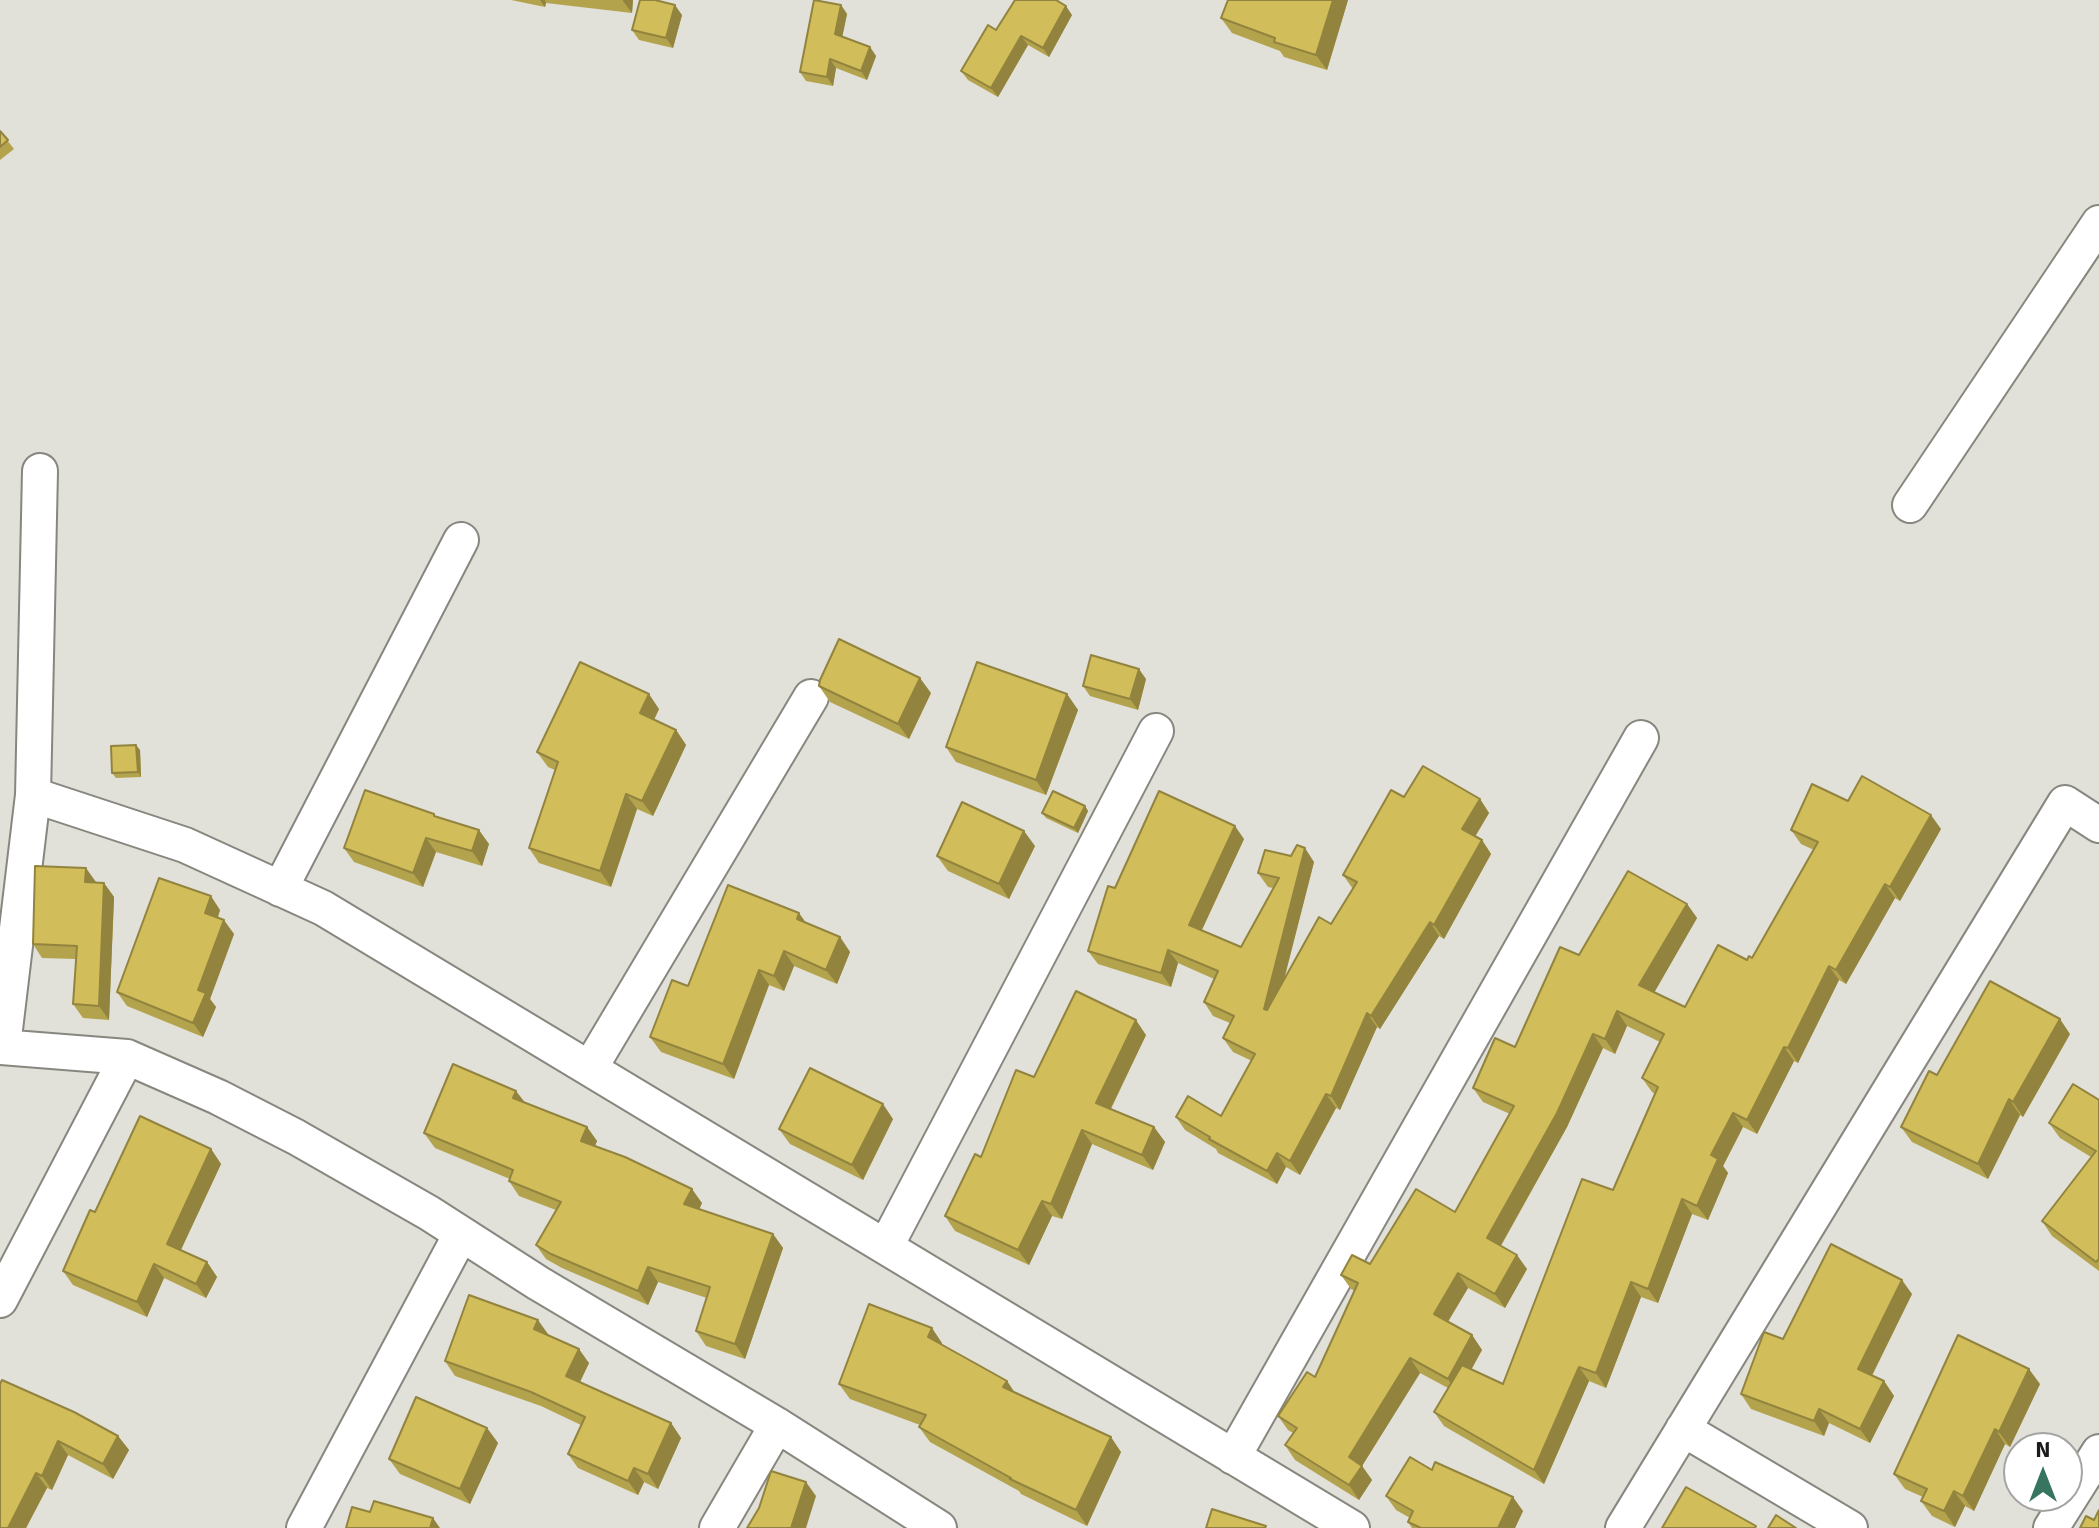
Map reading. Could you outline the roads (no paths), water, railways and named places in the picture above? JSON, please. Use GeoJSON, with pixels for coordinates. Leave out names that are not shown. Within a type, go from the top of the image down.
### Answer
{"type":"FeatureCollection","features":[{"type":"Feature","properties":{"kind":"street"},"geometry":{"type":"LineString","coordinates":[[1910,505],[2099,223]]}},
{"type":"Feature","properties":{"kind":"street"},"geometry":{"type":"LineString","coordinates":[[40,471],[33,795],[2,1046],[127,1057],[218,1097],[296,1137],[429,1213],[538,1283],[777,1425],[939,1528]]}},
{"type":"Feature","properties":{"kind":"street"},"geometry":{"type":"LineString","coordinates":[[280,889],[461,540]]}},
{"type":"Feature","properties":{"kind":"street"},"geometry":{"type":"LineString","coordinates":[[590,1068],[811,697]]}},
{"type":"Feature","properties":{"kind":"street"},"geometry":{"type":"LineString","coordinates":[[886,1246],[1156,731]]}},
{"type":"Feature","properties":{"kind":"street"},"geometry":{"type":"LineString","coordinates":[[1233,1457],[1641,738]]}},
{"type":"Feature","properties":{"kind":"street"},"geometry":{"type":"LineString","coordinates":[[33,795],[185,845],[323,908],[1352,1528]]}},
{"type":"Feature","properties":{"kind":"street"},"geometry":{"type":"LineString","coordinates":[[1623,1528],[2065,803],[2099,825]]}},
{"type":"Feature","properties":{"kind":"street"},"geometry":{"type":"LineString","coordinates":[[0,1300],[127,1057]]}},
{"type":"Feature","properties":{"kind":"street"},"geometry":{"type":"LineString","coordinates":[[304,1528],[461,1234]]}},
{"type":"Feature","properties":{"kind":"street"},"geometry":{"type":"LineString","coordinates":[[717,1528],[777,1425]]}},
{"type":"Feature","properties":{"kind":"street"},"geometry":{"type":"LineString","coordinates":[[1683,1429],[1850,1528]]}},
{"type":"Feature","properties":{"kind":"street"},"geometry":{"type":"LineString","coordinates":[[2051,1528],[2099,1452]]}}]}
